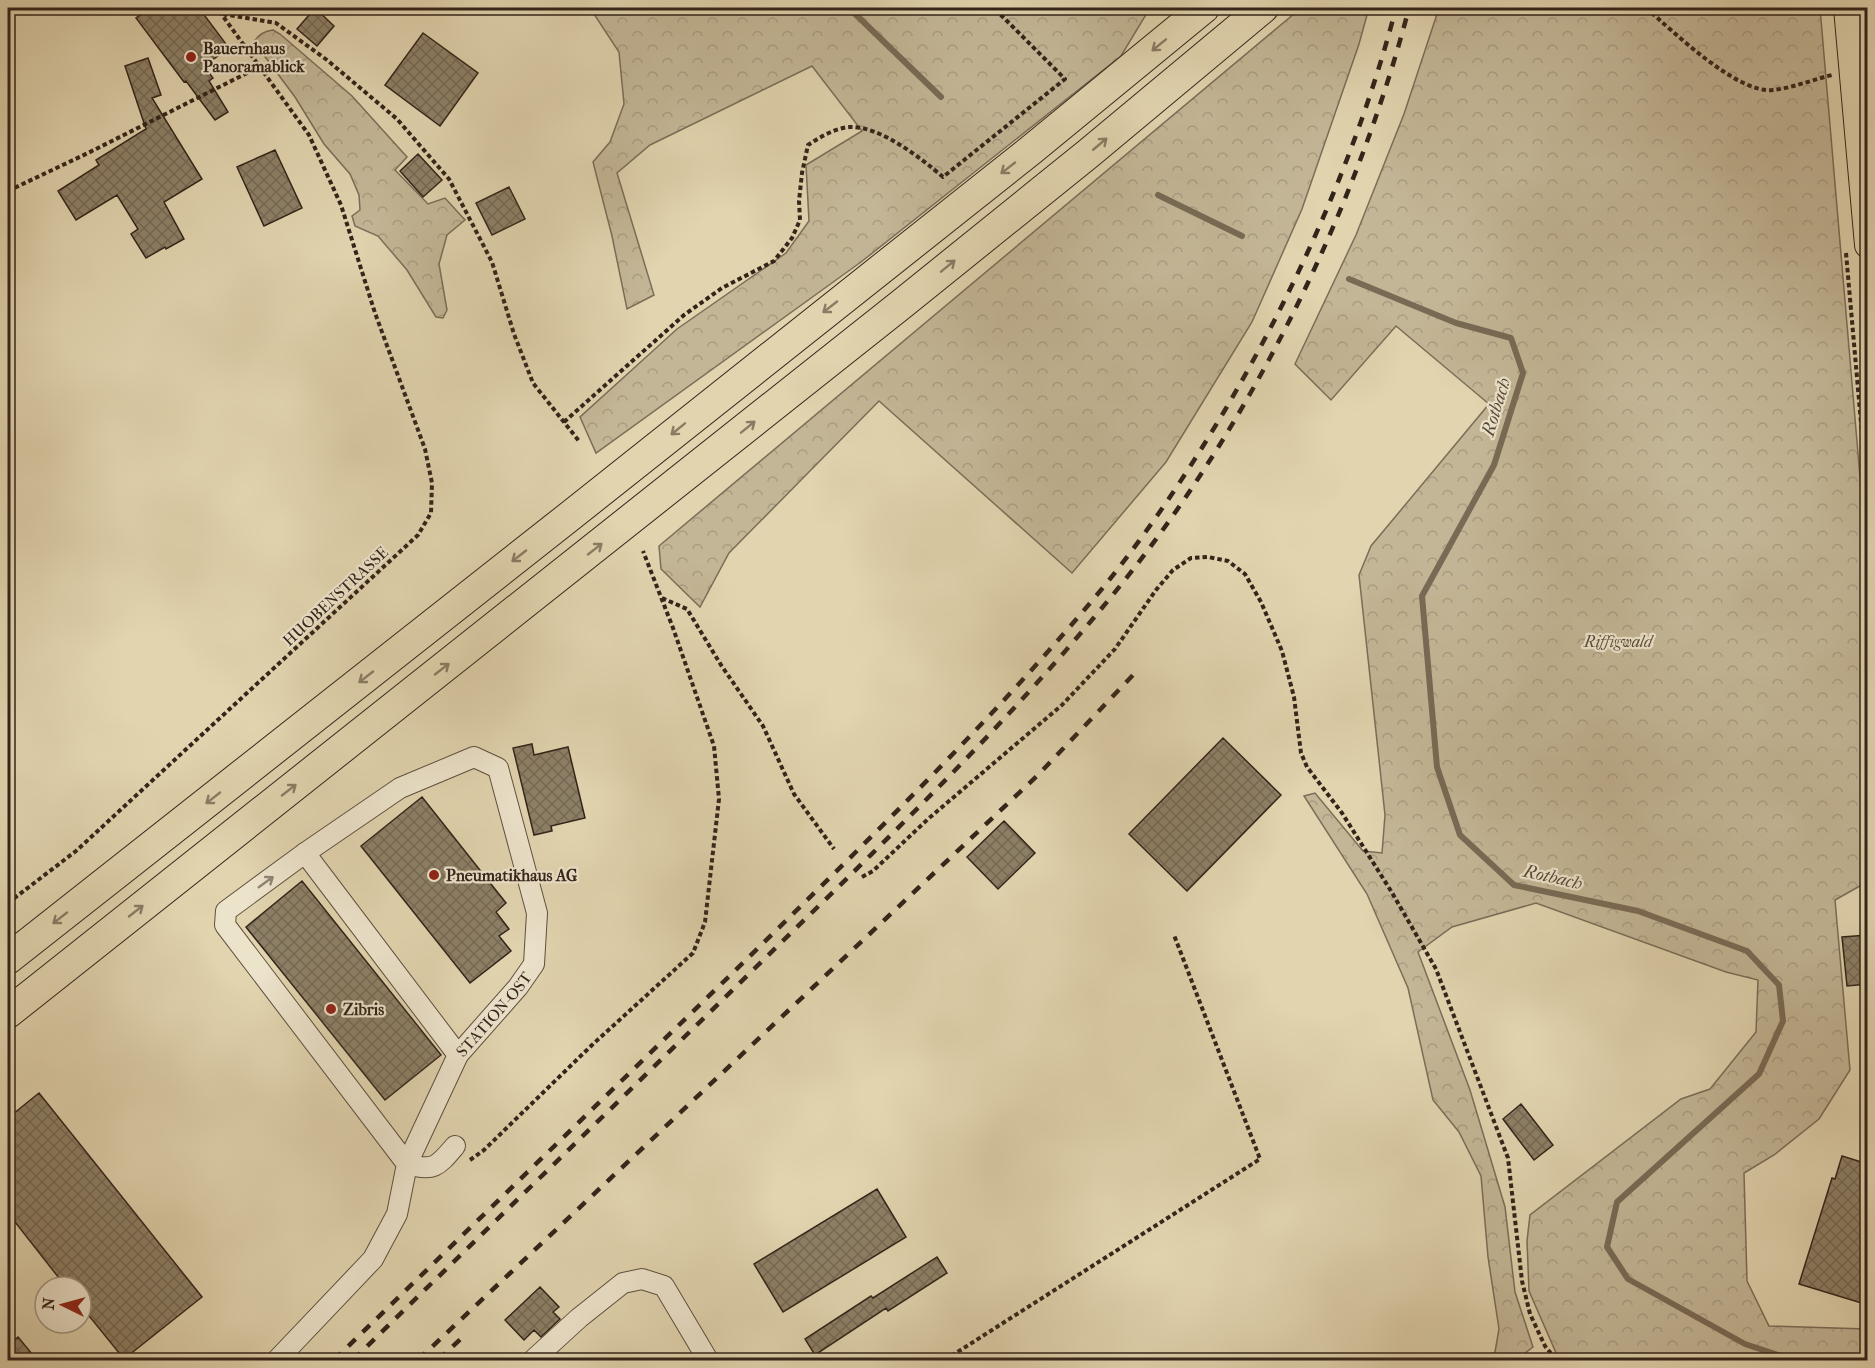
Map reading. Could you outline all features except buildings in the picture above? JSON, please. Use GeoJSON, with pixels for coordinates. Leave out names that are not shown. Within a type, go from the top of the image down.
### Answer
{"type":"FeatureCollection","features":[{"type":"Feature","properties":{"kind":"highway"},"geometry":{"type":"LineString","coordinates":[[8,959],[556,528],[1031,150],[1204,8]]}},
{"type":"Feature","properties":{"kind":"highway"},"geometry":{"type":"LineString","coordinates":[[8,1013],[903,303],[1089,153],[1263,8]]}},
{"type":"Feature","properties":{"kind":"main road"},"geometry":{"type":"LineString","coordinates":[[1847,8],[1868,244]]}},
{"type":"Feature","properties":{"kind":"street","name":"STATION-OST"},"geometry":{"type":"LineString","coordinates":[[277,1360],[373,1259],[397,1214],[407,1164],[458,1055],[518,987],[534,964],[537,913],[498,768],[474,756],[400,788],[226,910],[225,925],[407,1164]]}},
{"type":"Feature","properties":{"kind":"street"},"geometry":{"type":"LineString","coordinates":[[305,853],[458,1055]]}},
{"type":"Feature","properties":{"kind":"street"},"geometry":{"type":"LineString","coordinates":[[407,1164],[423,1169],[439,1164],[455,1146]]}},
{"type":"Feature","properties":{"kind":"street"},"geometry":{"type":"LineString","coordinates":[[533,1360],[623,1282],[642,1279],[664,1286],[708,1360]]}},
{"type":"Feature","properties":{"kind":"path","name":"HUOBENSTRASSE"},"geometry":{"type":"LineString","coordinates":[[8,903],[76,851],[232,708],[418,535],[431,513],[432,483],[426,448],[375,313],[341,205],[309,135],[217,8]]}},
{"type":"Feature","properties":{"kind":"path"},"geometry":{"type":"LineString","coordinates":[[564,422],[684,315],[722,288],[774,261],[792,238],[800,220],[799,201],[808,145],[824,134],[850,127],[875,133],[908,149],[943,177],[1065,79],[994,8]]}},
{"type":"Feature","properties":{"kind":"path"},"geometry":{"type":"LineString","coordinates":[[1646,8],[1711,62],[1744,84],[1771,91],[1853,71]]}},
{"type":"Feature","properties":{"kind":"path"},"geometry":{"type":"LineString","coordinates":[[223,14],[276,23],[319,54],[397,119],[449,178],[492,262],[514,334],[533,383],[579,441]]}},
{"type":"Feature","properties":{"kind":"path"},"geometry":{"type":"LineString","coordinates":[[8,191],[261,66]]}},
{"type":"Feature","properties":{"kind":"path"},"geometry":{"type":"LineString","coordinates":[[465,1164],[484,1150],[592,1045],[693,953],[705,922],[719,799],[714,747],[643,551]]}},
{"type":"Feature","properties":{"kind":"path"},"geometry":{"type":"LineString","coordinates":[[862,877],[873,871],[928,819],[1062,705],[1115,649],[1156,590],[1173,570],[1191,558],[1208,556],[1227,561],[1245,574],[1261,602],[1282,651],[1294,697],[1302,753],[1307,767],[1342,813],[1436,969],[1508,1158],[1522,1281],[1530,1314],[1545,1346],[1556,1360]]}},
{"type":"Feature","properties":{"kind":"path"},"geometry":{"type":"LineString","coordinates":[[661,597],[687,609],[721,665],[763,726],[794,794],[834,849]]}},
{"type":"Feature","properties":{"kind":"path"},"geometry":{"type":"LineString","coordinates":[[945,1360],[1260,1159],[1174,935]]}},
{"type":"Feature","properties":{"kind":"green space"},"geometry":{"type":"Polygon","coordinates":[[[590,8],[1150,8],[1121,56],[861,262],[596,453],[580,417],[677,329],[786,253],[809,221],[806,165],[862,131],[812,66],[650,145],[617,173],[654,295],[627,309],[612,236],[593,162],[610,142],[624,104],[619,52],[590,8]]]}},
{"type":"Feature","properties":{"kind":"green space"},"geometry":{"type":"Polygon","coordinates":[[[1301,8],[1369,8],[1359,44],[1302,209],[1252,322],[1166,462],[1072,573],[879,401],[729,553],[700,607],[661,569],[659,546],[1301,8]]]}},
{"type":"Feature","properties":{"kind":"green space","name":"Riffigwald"},"geometry":{"type":"Polygon","coordinates":[[[1439,8],[1820,8],[1867,559],[1867,882],[1835,900],[1850,1070],[1819,1119],[1774,1155],[1744,1173],[1747,1281],[1769,1326],[1867,1329],[1867,1360],[1565,1360],[1557,1355],[1529,1291],[1527,1241],[1530,1215],[1681,1099],[1710,1089],[1756,1032],[1758,980],[1726,972],[1536,903],[1452,927],[1418,952],[1470,1090],[1505,1207],[1515,1292],[1533,1347],[1516,1360],[1483,1360],[1495,1352],[1499,1329],[1488,1257],[1481,1176],[1459,1132],[1433,1100],[1408,988],[1367,894],[1304,796],[1315,793],[1363,851],[1382,853],[1385,815],[1359,575],[1371,546],[1489,404],[1396,326],[1331,400],[1295,364],[1356,235],[1404,114],[1439,8]]]}},
{"type":"Feature","properties":{"kind":"green space"},"geometry":{"type":"Polygon","coordinates":[[[273,30],[352,96],[407,157],[395,170],[428,204],[445,198],[465,220],[447,235],[439,264],[447,310],[443,318],[436,317],[407,270],[378,236],[355,226],[352,216],[360,210],[359,195],[350,174],[324,144],[295,97],[254,42],[257,37],[273,30]]]}},
{"type":"Feature","properties":{"kind":"waterway","name":"Rotbach"},"geometry":{"type":"LineString","coordinates":[[849,8],[941,97]]}},
{"type":"Feature","properties":{"kind":"waterway","name":"Rotbach"},"geometry":{"type":"LineString","coordinates":[[1158,195],[1242,236]]}},
{"type":"Feature","properties":{"kind":"waterway","name":"Rotbach"},"geometry":{"type":"LineString","coordinates":[[1349,279],[1456,323],[1511,338],[1523,373],[1494,465],[1422,596],[1437,767],[1460,835],[1514,885],[1638,911],[1747,951],[1779,985],[1783,1021],[1759,1074],[1617,1202],[1607,1247],[1628,1279],[1745,1344],[1793,1360]]}},
{"type":"Feature","properties":{"kind":"railway"},"geometry":{"type":"LineString","coordinates":[[334,1360],[885,823],[1017,686],[1118,569],[1151,525],[1225,410],[1278,314],[1302,265],[1345,164],[1364,113],[1396,8]]}},
{"type":"Feature","properties":{"kind":"railway"},"geometry":{"type":"LineString","coordinates":[[353,1360],[846,879],[983,742],[1111,597],[1161,533],[1251,392],[1291,318],[1327,241],[1359,164],[1386,86],[1409,8]]}},
{"type":"Feature","properties":{"kind":"railway"},"geometry":{"type":"LineString","coordinates":[[418,1360],[1038,775],[1134,674]]}},
{"type":"Feature","properties":{"kind":"railway"},"geometry":{"type":"LineString","coordinates":[[438,1360],[465,1335]]}},
{"type":"Feature","properties":{"kind":"place","name":"Bauernhaus Panoramablick"},"geometry":{"type":"Point","coordinates":[191,57]}},
{"type":"Feature","properties":{"kind":"place","name":"Pneumatikhaus AG"},"geometry":{"type":"Point","coordinates":[434,875]}},
{"type":"Feature","properties":{"kind":"place","name":"Zibris"},"geometry":{"type":"Point","coordinates":[331,1009]}}]}
